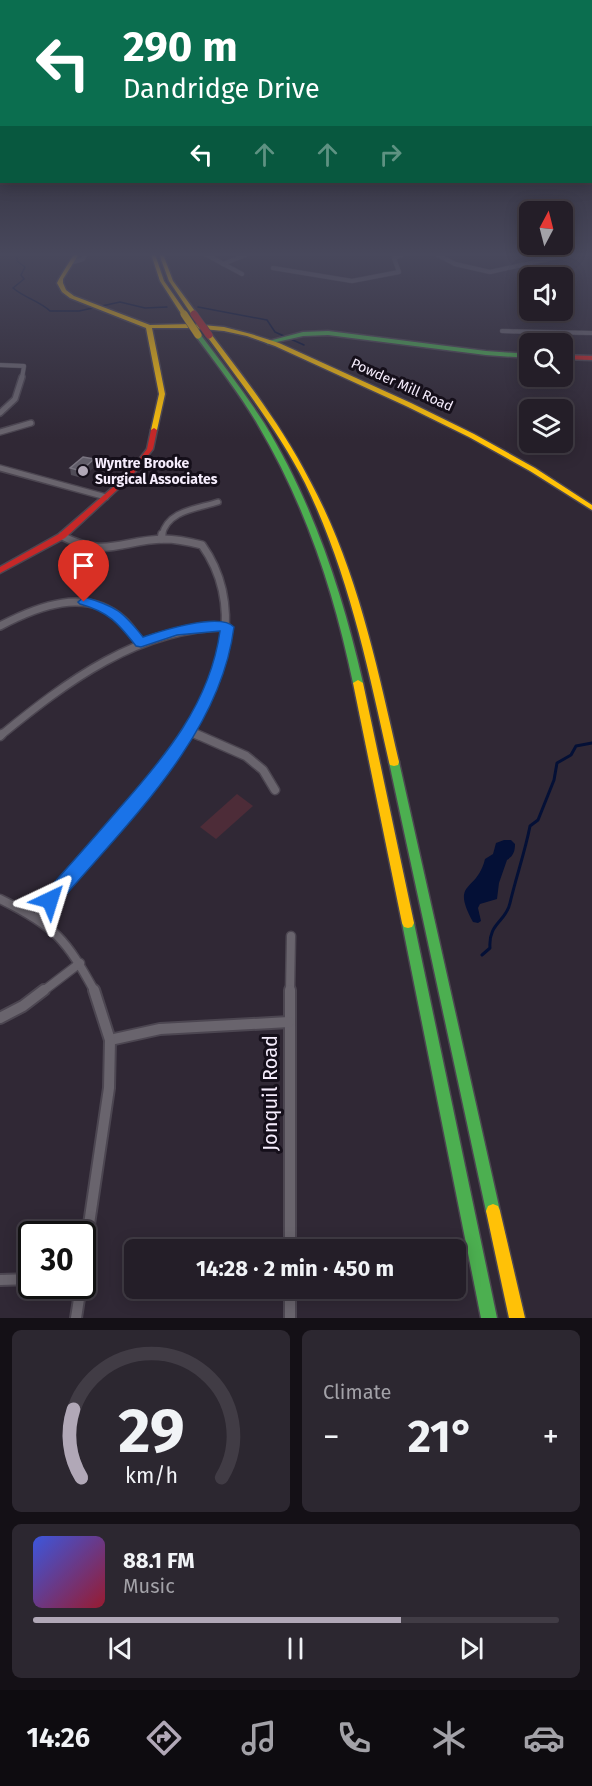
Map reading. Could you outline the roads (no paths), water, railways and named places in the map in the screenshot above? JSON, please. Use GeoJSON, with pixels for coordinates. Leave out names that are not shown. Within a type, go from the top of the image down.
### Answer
{"type":"FeatureCollection","features":[{"type":"Feature","properties":{"kind":"main road"},"geometry":{"type":"LineString","coordinates":[[0,570],[62,536],[106,497],[145,457],[155,429],[162,393],[149,327],[120,316]]}},
{"type":"Feature","properties":{"kind":"main road"},"geometry":{"type":"LineString","coordinates":[[190,316],[266,433],[298,490],[314,525],[345,620],[489,1318]]}},
{"type":"Feature","properties":{"kind":"main road","name":"Powder Mill Road"},"geometry":{"type":"LineString","coordinates":[[149,327],[205,326],[240,333],[268,342],[475,435],[523,461],[592,508]]}},
{"type":"Feature","properties":{"kind":"main road"},"geometry":{"type":"LineString","coordinates":[[268,342],[318,332],[338,333],[519,355]]}},
{"type":"Feature","properties":{"kind":"main road"},"geometry":{"type":"LineString","coordinates":[[203,335],[296,459],[324,518],[350,585],[369,649],[518,1318]]}},
{"type":"Feature","properties":{"kind":"main road"},"geometry":{"type":"LineString","coordinates":[[573,357],[592,358]]}},
{"type":"Feature","properties":{"kind":"street"},"geometry":{"type":"LineString","coordinates":[[502,332],[592,333]]}},
{"type":"Feature","properties":{"kind":"street"},"geometry":{"type":"LineString","coordinates":[[0,365],[24,366],[17,399],[0,413]]}},
{"type":"Feature","properties":{"kind":"street"},"geometry":{"type":"LineString","coordinates":[[0,432],[31,423]]}},
{"type":"Feature","properties":{"kind":"street"},"geometry":{"type":"LineString","coordinates":[[0,468],[106,497]]}},
{"type":"Feature","properties":{"kind":"street"},"geometry":{"type":"LineString","coordinates":[[162,539],[162,529],[170,518],[185,511],[218,502]]}},
{"type":"Feature","properties":{"kind":"street"},"geometry":{"type":"LineString","coordinates":[[36,917],[168,764],[190,732],[214,680],[224,651],[227,627],[220,576],[212,558],[202,545],[162,539],[114,549],[95,550],[77,545],[62,536]]}},
{"type":"Feature","properties":{"kind":"street"},"geometry":{"type":"LineString","coordinates":[[0,626],[20,615],[47,605],[84,602],[102,606],[120,617],[141,642]]}},
{"type":"Feature","properties":{"kind":"street"},"geometry":{"type":"LineString","coordinates":[[0,736],[25,715],[141,642],[176,631],[200,627],[227,627]]}},
{"type":"Feature","properties":{"kind":"street"},"geometry":{"type":"LineString","coordinates":[[190,732],[246,756],[263,770],[274,790]]}},
{"type":"Feature","properties":{"kind":"street"},"geometry":{"type":"LineString","coordinates":[[0,899],[36,917],[60,937],[80,963],[97,995],[110,1040],[109,1088],[89,1221]]}},
{"type":"Feature","properties":{"kind":"street","name":"Jonquil Road"},"geometry":{"type":"LineString","coordinates":[[290,1239],[291,936]]}},
{"type":"Feature","properties":{"kind":"street"},"geometry":{"type":"LineString","coordinates":[[0,1018],[23,1006],[80,963]]}},
{"type":"Feature","properties":{"kind":"street"},"geometry":{"type":"LineString","coordinates":[[110,1040],[160,1029],[289,1022]]}},
{"type":"Feature","properties":{"kind":"street"},"geometry":{"type":"LineString","coordinates":[[0,1280],[18,1279]]}},
{"type":"Feature","properties":{"kind":"street"},"geometry":{"type":"LineString","coordinates":[[76,1318],[79,1299]]}},
{"type":"Feature","properties":{"kind":"street"},"geometry":{"type":"LineString","coordinates":[[290,1299],[290,1318]]}},
{"type":"Feature","properties":{"kind":"water"},"geometry":{"type":"Polygon","coordinates":[[[511,840],[515,847],[513,854],[507,860],[499,883],[497,899],[480,904],[478,908],[481,921],[473,922],[464,899],[465,893],[477,877],[485,859],[493,854],[496,843],[511,840]]]}},
{"type":"Feature","properties":{"kind":"waterway"},"geometry":{"type":"LineString","coordinates":[[243,316],[267,320],[275,332],[304,345]]}},
{"type":"Feature","properties":{"kind":"waterway"},"geometry":{"type":"LineString","coordinates":[[482,955],[490,948],[494,928],[508,909],[530,826],[538,820],[554,780],[557,763],[571,755],[576,746],[592,743]]}},
{"type":"Feature","properties":{"kind":"place","name":"Wyntre Brooke Surgical Associates"},"geometry":{"type":"Point","coordinates":[83,471]}}]}
